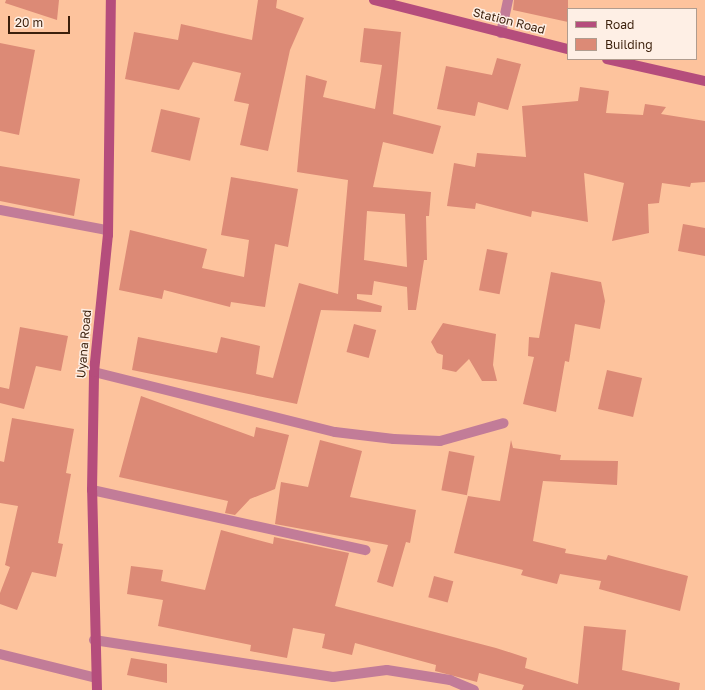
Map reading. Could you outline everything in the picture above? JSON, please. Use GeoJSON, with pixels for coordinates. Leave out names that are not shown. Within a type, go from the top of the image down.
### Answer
{"type":"FeatureCollection","features":[{"type":"Feature","properties":{"kind":"street","name":"Uyana Road"},"geometry":{"type":"LineString","coordinates":[[97,690],[94,640],[92,490],[94,372],[108,235],[111,0]]}},
{"type":"Feature","properties":{"kind":"street","name":"Station Road"},"geometry":{"type":"LineString","coordinates":[[374,0],[567,50]]}},
{"type":"Feature","properties":{"kind":"street"},"geometry":{"type":"LineString","coordinates":[[501,33],[508,0]]}},
{"type":"Feature","properties":{"kind":"street"},"geometry":{"type":"LineString","coordinates":[[611,60],[705,81]]}},
{"type":"Feature","properties":{"kind":"street"},"geometry":{"type":"LineString","coordinates":[[0,210],[107,230],[108,235]]}},
{"type":"Feature","properties":{"kind":"street"},"geometry":{"type":"LineString","coordinates":[[94,372],[335,432],[394,439],[440,441],[504,423]]}},
{"type":"Feature","properties":{"kind":"street"},"geometry":{"type":"LineString","coordinates":[[92,490],[365,550]]}},
{"type":"Feature","properties":{"kind":"street"},"geometry":{"type":"LineString","coordinates":[[94,640],[333,677],[387,670],[450,680],[474,690]]}},
{"type":"Feature","properties":{"kind":"street"},"geometry":{"type":"LineString","coordinates":[[0,654],[96,678]]}},
{"type":"Feature","properties":{"kind":"building"},"geometry":{"type":"Polygon","coordinates":[[[6,0],[59,0],[57,20],[5,3],[6,0]]]}},
{"type":"Feature","properties":{"kind":"building"},"geometry":{"type":"Polygon","coordinates":[[[258,0],[277,0],[276,8],[304,18],[290,50],[268,151],[240,145],[249,104],[234,101],[241,73],[193,62],[179,90],[125,79],[134,32],[178,40],[181,24],[252,40],[258,0]]]}},
{"type":"Feature","properties":{"kind":"building"},"geometry":{"type":"Polygon","coordinates":[[[514,0],[568,0],[567,22],[513,10],[514,0]]]}},
{"type":"Feature","properties":{"kind":"building"},"geometry":{"type":"Polygon","coordinates":[[[364,28],[401,32],[393,114],[441,126],[433,154],[383,142],[373,187],[431,192],[429,216],[426,216],[427,260],[424,260],[416,310],[408,310],[407,287],[374,281],[372,295],[357,294],[357,299],[382,306],[381,312],[321,310],[297,404],[132,370],[138,337],[217,353],[221,337],[260,346],[256,374],[273,378],[299,283],[338,294],[348,180],[297,172],[306,75],[327,81],[323,97],[375,109],[382,65],[360,62],[364,28]],[[367,211],[364,260],[407,267],[405,214],[367,211]]]}},
{"type":"Feature","properties":{"kind":"building"},"geometry":{"type":"Polygon","coordinates":[[[0,43],[35,50],[19,135],[0,131],[0,43]]]}},
{"type":"Feature","properties":{"kind":"building"},"geometry":{"type":"Polygon","coordinates":[[[497,58],[521,64],[508,110],[478,102],[475,116],[437,109],[446,66],[492,75],[497,58]]]}},
{"type":"Feature","properties":{"kind":"building"},"geometry":{"type":"Polygon","coordinates":[[[580,87],[609,91],[606,113],[643,115],[645,104],[666,107],[661,114],[705,121],[705,182],[691,183],[690,187],[662,183],[659,203],[648,204],[649,233],[612,241],[624,183],[584,173],[588,222],[532,211],[531,217],[476,203],[475,209],[447,206],[454,163],[475,167],[477,153],[526,157],[522,106],[578,101],[580,87]]]}},
{"type":"Feature","properties":{"kind":"building"},"geometry":{"type":"Polygon","coordinates":[[[161,109],[200,118],[190,161],[151,152],[161,109]]]}},
{"type":"Feature","properties":{"kind":"building"},"geometry":{"type":"Polygon","coordinates":[[[0,166],[80,179],[74,216],[0,201],[0,166]]]}},
{"type":"Feature","properties":{"kind":"building"},"geometry":{"type":"Polygon","coordinates":[[[231,177],[298,189],[288,247],[275,244],[265,307],[231,302],[230,307],[164,290],[162,299],[119,290],[130,230],[207,249],[202,268],[244,277],[249,240],[221,235],[231,177]]]}},
{"type":"Feature","properties":{"kind":"building"},"geometry":{"type":"Polygon","coordinates":[[[683,224],[705,228],[705,256],[678,251],[683,224]]]}},
{"type":"Feature","properties":{"kind":"building"},"geometry":{"type":"Polygon","coordinates":[[[487,249],[508,253],[500,294],[479,290],[487,249]]]}},
{"type":"Feature","properties":{"kind":"building"},"geometry":{"type":"Polygon","coordinates":[[[551,272],[601,282],[605,301],[600,329],[575,324],[569,362],[565,361],[556,412],[523,404],[534,357],[528,356],[529,337],[539,338],[551,272]]]}},
{"type":"Feature","properties":{"kind":"building"},"geometry":{"type":"Polygon","coordinates":[[[443,323],[496,334],[493,365],[497,381],[482,381],[469,359],[456,372],[442,369],[443,355],[437,353],[431,342],[443,323]]]}},
{"type":"Feature","properties":{"kind":"building"},"geometry":{"type":"Polygon","coordinates":[[[354,324],[376,330],[369,358],[346,352],[354,324]]]}},
{"type":"Feature","properties":{"kind":"building"},"geometry":{"type":"Polygon","coordinates":[[[20,327],[68,336],[61,371],[36,366],[24,409],[0,403],[0,387],[9,389],[20,327]]]}},
{"type":"Feature","properties":{"kind":"building"},"geometry":{"type":"Polygon","coordinates":[[[607,370],[642,378],[633,417],[598,409],[607,370]]]}},
{"type":"Feature","properties":{"kind":"building"},"geometry":{"type":"Polygon","coordinates":[[[141,396],[254,437],[256,427],[289,435],[275,489],[250,499],[235,515],[225,513],[228,501],[119,477],[141,396]]]}},
{"type":"Feature","properties":{"kind":"building"},"geometry":{"type":"Polygon","coordinates":[[[12,418],[74,429],[66,473],[71,474],[58,543],[63,544],[56,577],[32,572],[17,610],[0,604],[0,593],[10,567],[5,565],[18,506],[0,503],[0,461],[4,462],[12,418]]]}},
{"type":"Feature","properties":{"kind":"building"},"geometry":{"type":"Polygon","coordinates":[[[320,440],[362,451],[350,497],[416,510],[410,543],[406,542],[393,587],[377,582],[388,545],[275,524],[281,482],[308,487],[320,440]]]}},
{"type":"Feature","properties":{"kind":"building"},"geometry":{"type":"Polygon","coordinates":[[[511,440],[513,448],[561,455],[560,460],[618,461],[617,485],[543,481],[533,541],[566,549],[565,553],[606,560],[608,555],[688,576],[680,611],[599,589],[601,581],[560,574],[557,584],[521,575],[523,570],[454,553],[468,496],[500,501],[511,440]]]}},
{"type":"Feature","properties":{"kind":"building"},"geometry":{"type":"Polygon","coordinates":[[[449,451],[475,456],[467,495],[441,490],[449,451]]]}},
{"type":"Feature","properties":{"kind":"building"},"geometry":{"type":"Polygon","coordinates":[[[221,530],[273,544],[274,537],[349,553],[335,606],[496,648],[527,658],[525,668],[578,684],[584,626],[626,630],[622,670],[680,683],[679,690],[522,690],[524,685],[479,673],[477,682],[435,671],[436,665],[355,643],[352,655],[322,648],[325,634],[293,628],[287,658],[250,651],[251,645],[158,626],[163,600],[127,594],[131,566],[163,570],[161,581],[205,590],[221,530]]]}},
{"type":"Feature","properties":{"kind":"building"},"geometry":{"type":"Polygon","coordinates":[[[434,576],[453,581],[448,602],[428,597],[434,576]]]}},
{"type":"Feature","properties":{"kind":"building"},"geometry":{"type":"Polygon","coordinates":[[[131,658],[167,664],[167,683],[127,675],[131,658]]]}}]}
